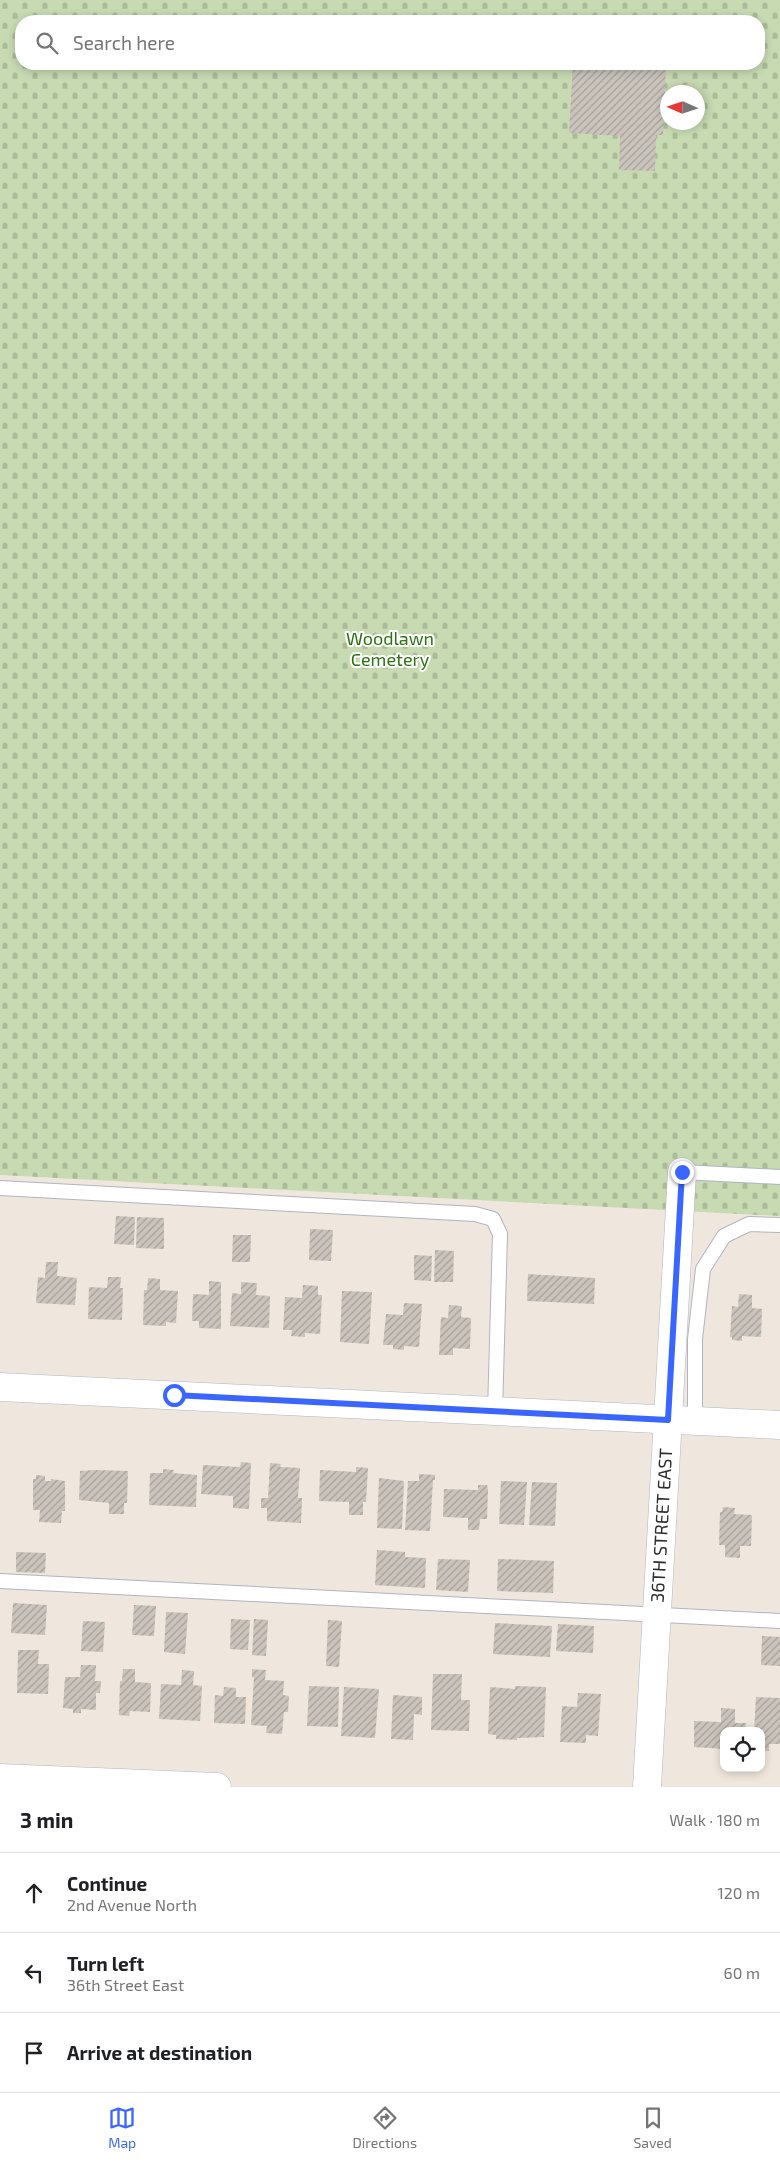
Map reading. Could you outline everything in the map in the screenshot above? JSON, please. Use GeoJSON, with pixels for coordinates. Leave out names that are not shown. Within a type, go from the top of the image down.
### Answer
{"type":"FeatureCollection","features":[{"type":"Feature","properties":{"kind":"street","name":"36TH STREET EAST"},"geometry":{"type":"LineString","coordinates":[[647,1787],[682,1172]]}},
{"type":"Feature","properties":{"kind":"street"},"geometry":{"type":"LineString","coordinates":[[0,1387],[780,1425]]}},
{"type":"Feature","properties":{"kind":"street"},"geometry":{"type":"LineString","coordinates":[[0,1778],[217,1787]]}},
{"type":"Feature","properties":{"kind":"lane"},"geometry":{"type":"LineString","coordinates":[[682,1172],[780,1177]]}},
{"type":"Feature","properties":{"kind":"lane"},"geometry":{"type":"LineString","coordinates":[[0,1188],[475,1214],[493,1220],[500,1234],[495,1412]]}},
{"type":"Feature","properties":{"kind":"lane"},"geometry":{"type":"LineString","coordinates":[[695,1421],[695,1339],[702,1269],[724,1236],[750,1224],[780,1225]]}},
{"type":"Feature","properties":{"kind":"lane"},"geometry":{"type":"LineString","coordinates":[[0,1581],[780,1621]]}},
{"type":"Feature","properties":{"kind":"green space","name":"Woodlawn Cemetery"},"geometry":{"type":"Polygon","coordinates":[[[0,0],[780,0],[780,1216],[0,1175],[0,0]]]}},
{"type":"Feature","properties":{"kind":"building"},"geometry":{"type":"Polygon","coordinates":[[[573,70],[666,70],[665,85],[660,85],[660,130],[663,130],[663,135],[656,135],[655,171],[619,170],[620,136],[569,133],[573,70]]]}},
{"type":"Feature","properties":{"kind":"building"},"geometry":{"type":"Polygon","coordinates":[[[116,1216],[135,1217],[134,1245],[114,1244],[116,1216]]]}},
{"type":"Feature","properties":{"kind":"building"},"geometry":{"type":"Polygon","coordinates":[[[137,1217],[164,1218],[164,1249],[136,1248],[137,1217]]]}},
{"type":"Feature","properties":{"kind":"building"},"geometry":{"type":"Polygon","coordinates":[[[310,1229],[333,1230],[331,1261],[309,1260],[310,1229]]]}},
{"type":"Feature","properties":{"kind":"building"},"geometry":{"type":"Polygon","coordinates":[[[233,1235],[251,1235],[250,1262],[232,1262],[233,1235]]]}},
{"type":"Feature","properties":{"kind":"building"},"geometry":{"type":"Polygon","coordinates":[[[435,1250],[454,1251],[453,1282],[434,1282],[435,1250]]]}},
{"type":"Feature","properties":{"kind":"building"},"geometry":{"type":"Polygon","coordinates":[[[414,1255],[432,1256],[431,1281],[414,1280],[414,1255]]]}},
{"type":"Feature","properties":{"kind":"building"},"geometry":{"type":"Polygon","coordinates":[[[46,1262],[58,1262],[57,1276],[77,1278],[75,1305],[36,1303],[38,1277],[45,1278],[46,1262]]]}},
{"type":"Feature","properties":{"kind":"building"},"geometry":{"type":"Polygon","coordinates":[[[528,1274],[595,1278],[594,1304],[527,1301],[528,1274]]]}},
{"type":"Feature","properties":{"kind":"building"},"geometry":{"type":"Polygon","coordinates":[[[108,1277],[121,1277],[120,1288],[123,1288],[122,1320],[88,1319],[89,1287],[107,1288],[108,1277]]]}},
{"type":"Feature","properties":{"kind":"building"},"geometry":{"type":"Polygon","coordinates":[[[148,1278],[160,1279],[160,1290],[178,1291],[176,1323],[166,1322],[166,1326],[143,1325],[144,1290],[147,1290],[148,1278]]]}},
{"type":"Feature","properties":{"kind":"building"},"geometry":{"type":"Polygon","coordinates":[[[209,1281],[221,1282],[221,1329],[199,1328],[199,1321],[192,1321],[193,1294],[209,1295],[209,1281]]]}},
{"type":"Feature","properties":{"kind":"building"},"geometry":{"type":"Polygon","coordinates":[[[241,1282],[257,1283],[256,1295],[270,1296],[269,1328],[230,1326],[232,1293],[241,1294],[241,1282]]]}},
{"type":"Feature","properties":{"kind":"building"},"geometry":{"type":"Polygon","coordinates":[[[303,1285],[318,1286],[318,1295],[322,1295],[320,1334],[305,1333],[305,1337],[291,1336],[292,1330],[283,1330],[285,1297],[302,1298],[303,1285]]]}},
{"type":"Feature","properties":{"kind":"building"},"geometry":{"type":"Polygon","coordinates":[[[342,1291],[372,1292],[369,1344],[340,1342],[342,1291]]]}},
{"type":"Feature","properties":{"kind":"building"},"geometry":{"type":"Polygon","coordinates":[[[739,1294],[752,1295],[752,1308],[762,1309],[761,1337],[742,1336],[742,1341],[732,1340],[732,1337],[730,1337],[732,1306],[738,1307],[739,1294]]]}},
{"type":"Feature","properties":{"kind":"building"},"geometry":{"type":"Polygon","coordinates":[[[404,1303],[422,1304],[419,1347],[404,1346],[404,1350],[393,1349],[393,1345],[383,1345],[386,1314],[403,1315],[404,1303]]]}},
{"type":"Feature","properties":{"kind":"building"},"geometry":{"type":"Polygon","coordinates":[[[449,1305],[462,1306],[461,1317],[471,1318],[470,1349],[453,1348],[453,1355],[439,1355],[441,1317],[448,1318],[449,1305]]]}},
{"type":"Feature","properties":{"kind":"building"},"geometry":{"type":"Polygon","coordinates":[[[241,1462],[251,1463],[249,1509],[233,1508],[233,1496],[201,1494],[203,1465],[240,1467],[241,1462]]]}},
{"type":"Feature","properties":{"kind":"building"},"geometry":{"type":"Polygon","coordinates":[[[270,1463],[281,1464],[280,1467],[300,1468],[298,1498],[302,1498],[301,1523],[267,1521],[267,1508],[261,1508],[261,1498],[268,1498],[270,1463]]]}},
{"type":"Feature","properties":{"kind":"building"},"geometry":{"type":"Polygon","coordinates":[[[356,1467],[368,1468],[366,1502],[363,1502],[363,1515],[349,1515],[349,1502],[319,1501],[320,1470],[356,1472],[356,1467]]]}},
{"type":"Feature","properties":{"kind":"building"},"geometry":{"type":"Polygon","coordinates":[[[163,1469],[174,1470],[173,1473],[197,1475],[196,1507],[149,1505],[150,1473],[163,1473],[163,1469]]]}},
{"type":"Feature","properties":{"kind":"building"},"geometry":{"type":"Polygon","coordinates":[[[80,1471],[128,1471],[127,1503],[124,1503],[124,1514],[109,1514],[109,1503],[79,1500],[80,1471]]]}},
{"type":"Feature","properties":{"kind":"building"},"geometry":{"type":"Polygon","coordinates":[[[419,1474],[435,1475],[435,1480],[433,1480],[430,1531],[405,1530],[408,1481],[419,1481],[419,1474]]]}},
{"type":"Feature","properties":{"kind":"building"},"geometry":{"type":"Polygon","coordinates":[[[36,1475],[45,1476],[45,1481],[51,1481],[51,1479],[65,1481],[65,1511],[62,1511],[61,1523],[39,1522],[40,1510],[33,1510],[33,1479],[36,1479],[36,1475]]]}},
{"type":"Feature","properties":{"kind":"building"},"geometry":{"type":"Polygon","coordinates":[[[379,1478],[404,1481],[402,1529],[377,1528],[379,1478]]]}},
{"type":"Feature","properties":{"kind":"building"},"geometry":{"type":"Polygon","coordinates":[[[501,1481],[527,1482],[524,1525],[499,1524],[501,1481]]]}},
{"type":"Feature","properties":{"kind":"building"},"geometry":{"type":"Polygon","coordinates":[[[532,1482],[557,1483],[555,1526],[529,1525],[532,1482]]]}},
{"type":"Feature","properties":{"kind":"building"},"geometry":{"type":"Polygon","coordinates":[[[478,1485],[487,1485],[488,1490],[487,1519],[480,1519],[479,1530],[468,1530],[468,1518],[443,1517],[444,1489],[478,1490],[478,1485]]]}},
{"type":"Feature","properties":{"kind":"building"},"geometry":{"type":"Polygon","coordinates":[[[723,1507],[735,1508],[734,1514],[752,1515],[751,1546],[740,1546],[740,1558],[725,1557],[725,1545],[719,1545],[720,1512],[722,1512],[723,1507]]]}},
{"type":"Feature","properties":{"kind":"building"},"geometry":{"type":"Polygon","coordinates":[[[377,1550],[405,1552],[405,1557],[426,1558],[425,1588],[375,1585],[377,1550]]]}},
{"type":"Feature","properties":{"kind":"building"},"geometry":{"type":"Polygon","coordinates":[[[16,1552],[46,1553],[45,1573],[16,1572],[16,1552]]]}},
{"type":"Feature","properties":{"kind":"building"},"geometry":{"type":"Polygon","coordinates":[[[438,1559],[470,1560],[468,1592],[436,1590],[438,1559]]]}},
{"type":"Feature","properties":{"kind":"building"},"geometry":{"type":"Polygon","coordinates":[[[498,1559],[554,1561],[553,1593],[497,1591],[498,1559]]]}},
{"type":"Feature","properties":{"kind":"building"},"geometry":{"type":"Polygon","coordinates":[[[13,1603],[47,1605],[45,1635],[11,1633],[13,1603]]]}},
{"type":"Feature","properties":{"kind":"building"},"geometry":{"type":"Polygon","coordinates":[[[134,1605],[156,1606],[154,1636],[132,1635],[134,1605]]]}},
{"type":"Feature","properties":{"kind":"building"},"geometry":{"type":"Polygon","coordinates":[[[166,1612],[188,1613],[185,1654],[164,1652],[166,1612]]]}},
{"type":"Feature","properties":{"kind":"building"},"geometry":{"type":"Polygon","coordinates":[[[231,1619],[250,1620],[248,1650],[230,1649],[231,1619]]]}},
{"type":"Feature","properties":{"kind":"building"},"geometry":{"type":"Polygon","coordinates":[[[254,1619],[268,1620],[266,1656],[252,1655],[254,1619]]]}},
{"type":"Feature","properties":{"kind":"building"},"geometry":{"type":"Polygon","coordinates":[[[328,1620],[342,1621],[339,1667],[326,1666],[328,1620]]]}},
{"type":"Feature","properties":{"kind":"building"},"geometry":{"type":"Polygon","coordinates":[[[83,1621],[105,1622],[103,1652],[81,1651],[83,1621]]]}},
{"type":"Feature","properties":{"kind":"building"},"geometry":{"type":"Polygon","coordinates":[[[495,1623],[552,1626],[550,1657],[493,1654],[495,1623]]]}},
{"type":"Feature","properties":{"kind":"building"},"geometry":{"type":"Polygon","coordinates":[[[558,1624],[594,1626],[593,1653],[556,1651],[558,1624]]]}},
{"type":"Feature","properties":{"kind":"building"},"geometry":{"type":"Polygon","coordinates":[[[762,1636],[780,1637],[780,1666],[761,1665],[762,1636]]]}},
{"type":"Feature","properties":{"kind":"building"},"geometry":{"type":"Polygon","coordinates":[[[18,1650],[39,1650],[38,1664],[49,1664],[48,1694],[17,1693],[18,1650]]]}},
{"type":"Feature","properties":{"kind":"building"},"geometry":{"type":"Polygon","coordinates":[[[81,1665],[96,1665],[95,1681],[101,1681],[100,1693],[96,1693],[96,1710],[81,1709],[81,1713],[73,1713],[73,1709],[63,1708],[65,1677],[80,1677],[81,1665]]]}},
{"type":"Feature","properties":{"kind":"building"},"geometry":{"type":"Polygon","coordinates":[[[123,1669],[135,1669],[135,1682],[151,1683],[150,1712],[130,1711],[129,1716],[119,1715],[120,1681],[122,1681],[123,1669]]]}},
{"type":"Feature","properties":{"kind":"building"},"geometry":{"type":"Polygon","coordinates":[[[252,1669],[266,1670],[265,1680],[284,1681],[283,1695],[289,1696],[288,1712],[284,1712],[282,1734],[266,1733],[267,1726],[251,1725],[254,1677],[252,1677],[252,1669]]]}},
{"type":"Feature","properties":{"kind":"building"},"geometry":{"type":"Polygon","coordinates":[[[182,1670],[194,1671],[193,1685],[202,1686],[200,1721],[159,1719],[161,1684],[181,1685],[182,1670]]]}},
{"type":"Feature","properties":{"kind":"building"},"geometry":{"type":"Polygon","coordinates":[[[433,1674],[462,1674],[461,1700],[470,1700],[469,1731],[431,1730],[433,1674]]]}},
{"type":"Feature","properties":{"kind":"building"},"geometry":{"type":"Polygon","coordinates":[[[309,1686],[339,1687],[338,1727],[307,1726],[309,1686]]]}},
{"type":"Feature","properties":{"kind":"building"},"geometry":{"type":"Polygon","coordinates":[[[515,1686],[546,1687],[544,1737],[517,1738],[517,1740],[496,1739],[496,1735],[488,1734],[490,1687],[515,1689],[515,1686]]]}},
{"type":"Feature","properties":{"kind":"building"},"geometry":{"type":"Polygon","coordinates":[[[224,1687],[236,1688],[236,1697],[246,1697],[245,1724],[214,1723],[215,1695],[223,1696],[224,1687]]]}},
{"type":"Feature","properties":{"kind":"building"},"geometry":{"type":"Polygon","coordinates":[[[344,1687],[379,1689],[375,1738],[341,1736],[344,1687]]]}},
{"type":"Feature","properties":{"kind":"building"},"geometry":{"type":"Polygon","coordinates":[[[578,1693],[601,1694],[598,1736],[586,1735],[586,1743],[560,1742],[562,1706],[577,1707],[578,1693]]]}},
{"type":"Feature","properties":{"kind":"building"},"geometry":{"type":"Polygon","coordinates":[[[393,1695],[422,1697],[422,1715],[414,1714],[413,1740],[391,1739],[393,1695]]]}},
{"type":"Feature","properties":{"kind":"building"},"geometry":{"type":"Polygon","coordinates":[[[756,1697],[780,1698],[780,1744],[769,1744],[769,1751],[765,1751],[765,1727],[754,1727],[756,1697]]]}},
{"type":"Feature","properties":{"kind":"building"},"geometry":{"type":"Polygon","coordinates":[[[721,1708],[735,1709],[735,1723],[746,1723],[746,1727],[720,1727],[720,1749],[694,1747],[694,1721],[721,1722],[721,1708]]]}},
{"type":"Feature","properties":{"kind":"route"},"geometry":{"type":"LineString","coordinates":[[174,1395],[668,1420],[682,1172]]}}]}
